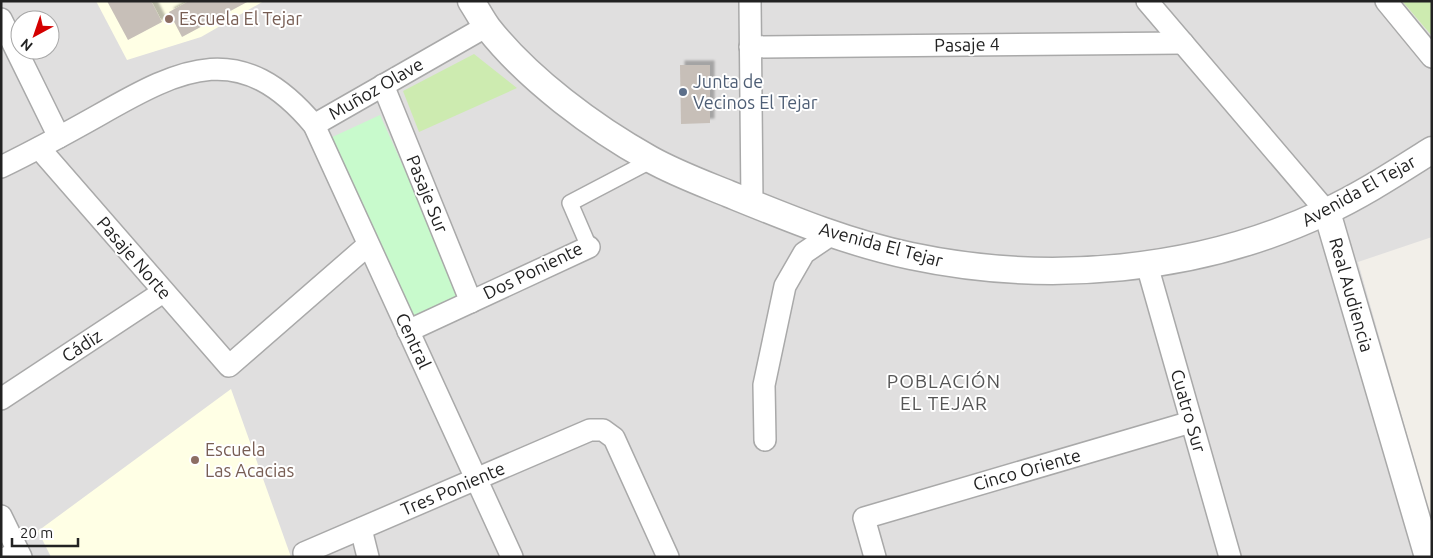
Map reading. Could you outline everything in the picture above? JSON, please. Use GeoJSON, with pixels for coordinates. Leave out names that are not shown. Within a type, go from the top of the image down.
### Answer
{"type":"FeatureCollection","features":[{"type":"Feature","properties":{"kind":"street","name":"Avenida El Tejar"},"geometry":{"type":"LineString","coordinates":[[471,1],[487,26],[509,52],[541,83],[601,129],[652,160],[695,180],[832,234],[910,256],[950,263],[990,268],[1069,271],[1147,265],[1228,247],[1295,225],[1327,212],[1388,178],[1432,150]]}},
{"type":"Feature","properties":{"kind":"street"},"geometry":{"type":"LineString","coordinates":[[750,1],[752,203]]}},
{"type":"Feature","properties":{"kind":"street","name":"Real Audiencia"},"geometry":{"type":"LineString","coordinates":[[1148,1],[1327,212],[1428,557]]}},
{"type":"Feature","properties":{"kind":"street"},"geometry":{"type":"LineString","coordinates":[[1386,1],[1432,57]]}},
{"type":"Feature","properties":{"kind":"street"},"geometry":{"type":"LineString","coordinates":[[1,19],[59,138]]}},
{"type":"Feature","properties":{"kind":"street","name":"Muñoz Olave"},"geometry":{"type":"LineString","coordinates":[[1,167],[59,138],[145,88],[182,74],[212,69],[235,71],[262,80],[290,100],[314,125],[487,26]]}},
{"type":"Feature","properties":{"kind":"street","name":"Pasaje 4"},"geometry":{"type":"LineString","coordinates":[[750,47],[1183,43]]}},
{"type":"Feature","properties":{"kind":"street","name":"Pasaje Sur"},"geometry":{"type":"LineString","coordinates":[[383,85],[471,302]]}},
{"type":"Feature","properties":{"kind":"street","name":"Central"},"geometry":{"type":"LineString","coordinates":[[314,125],[512,557]]}},
{"type":"Feature","properties":{"kind":"street","name":"Pasaje Norte"},"geometry":{"type":"LineString","coordinates":[[39,148],[229,366],[368,245]]}},
{"type":"Feature","properties":{"kind":"street","name":"Dos Poniente"},"geometry":{"type":"LineString","coordinates":[[408,330],[589,247],[570,203],[652,160]]}},
{"type":"Feature","properties":{"kind":"street"},"geometry":{"type":"LineString","coordinates":[[765,440],[764,385],[785,286],[804,253],[832,234]]}},
{"type":"Feature","properties":{"kind":"street","name":"Cuatro Sur"},"geometry":{"type":"LineString","coordinates":[[1147,265],[1190,422],[1230,557]]}},
{"type":"Feature","properties":{"kind":"street","name":"Cádiz"},"geometry":{"type":"LineString","coordinates":[[1,399],[163,292]]}},
{"type":"Feature","properties":{"kind":"street","name":"Cinco Oriente"},"geometry":{"type":"LineString","coordinates":[[875,557],[864,518],[1190,422]]}},
{"type":"Feature","properties":{"kind":"street","name":"Tres Poniente"},"geometry":{"type":"LineString","coordinates":[[304,553],[590,430],[603,430],[614,438],[668,557]]}},
{"type":"Feature","properties":{"kind":"street"},"geometry":{"type":"LineString","coordinates":[[1,516],[13,553]]}},
{"type":"Feature","properties":{"kind":"street"},"geometry":{"type":"LineString","coordinates":[[362,529],[368,557]]}},
{"type":"Feature","properties":{"kind":"shaded area"},"geometry":{"type":"Polygon","coordinates":[[[1,1],[1402,1],[1432,36],[1432,237],[1358,262],[1432,522],[1432,557],[1,557],[1,1]]]}},
{"type":"Feature","properties":{"kind":"shaded area","name":"Escuela El Tejar"},"geometry":{"type":"Polygon","coordinates":[[[96,1],[264,1],[201,37],[127,60],[96,1]]]}},
{"type":"Feature","properties":{"kind":"shaded area","name":"Escuela Las Acacias"},"geometry":{"type":"Polygon","coordinates":[[[231,389],[291,557],[51,557],[38,531],[231,389]]]}},
{"type":"Feature","properties":{"kind":"green space"},"geometry":{"type":"Polygon","coordinates":[[[1402,1],[1432,1],[1432,36],[1402,1]]]}},
{"type":"Feature","properties":{"kind":"green space"},"geometry":{"type":"Polygon","coordinates":[[[474,54],[517,88],[419,132],[403,91],[474,54]]]}},
{"type":"Feature","properties":{"kind":"green space"},"geometry":{"type":"Polygon","coordinates":[[[380,115],[467,308],[416,331],[328,139],[380,115]]]}},
{"type":"Feature","properties":{"kind":"building"},"geometry":{"type":"Polygon","coordinates":[[[107,1],[151,1],[162,22],[128,40],[107,1]]]}},
{"type":"Feature","properties":{"kind":"building"},"geometry":{"type":"Polygon","coordinates":[[[189,1],[249,1],[182,37],[169,12],[189,1]]]}},
{"type":"Feature","properties":{"kind":"building"},"geometry":{"type":"Polygon","coordinates":[[[680,65],[710,65],[710,123],[681,124],[680,65]]]}},
{"type":"Feature","properties":{"kind":"place","name":"Escuela El Tejar"},"geometry":{"type":"Point","coordinates":[169,19]}},
{"type":"Feature","properties":{"kind":"place","name":"Junta de Vecinos El Tejar"},"geometry":{"type":"Point","coordinates":[683,92]}},
{"type":"Feature","properties":{"kind":"place","name":"Escuela Las Acacias"},"geometry":{"type":"Point","coordinates":[195,460]}},
{"type":"Feature","properties":{"kind":"district","name":"POBLACIÓN EL TEJAR"},"geometry":{"type":"Point","coordinates":[944,392]}}]}
